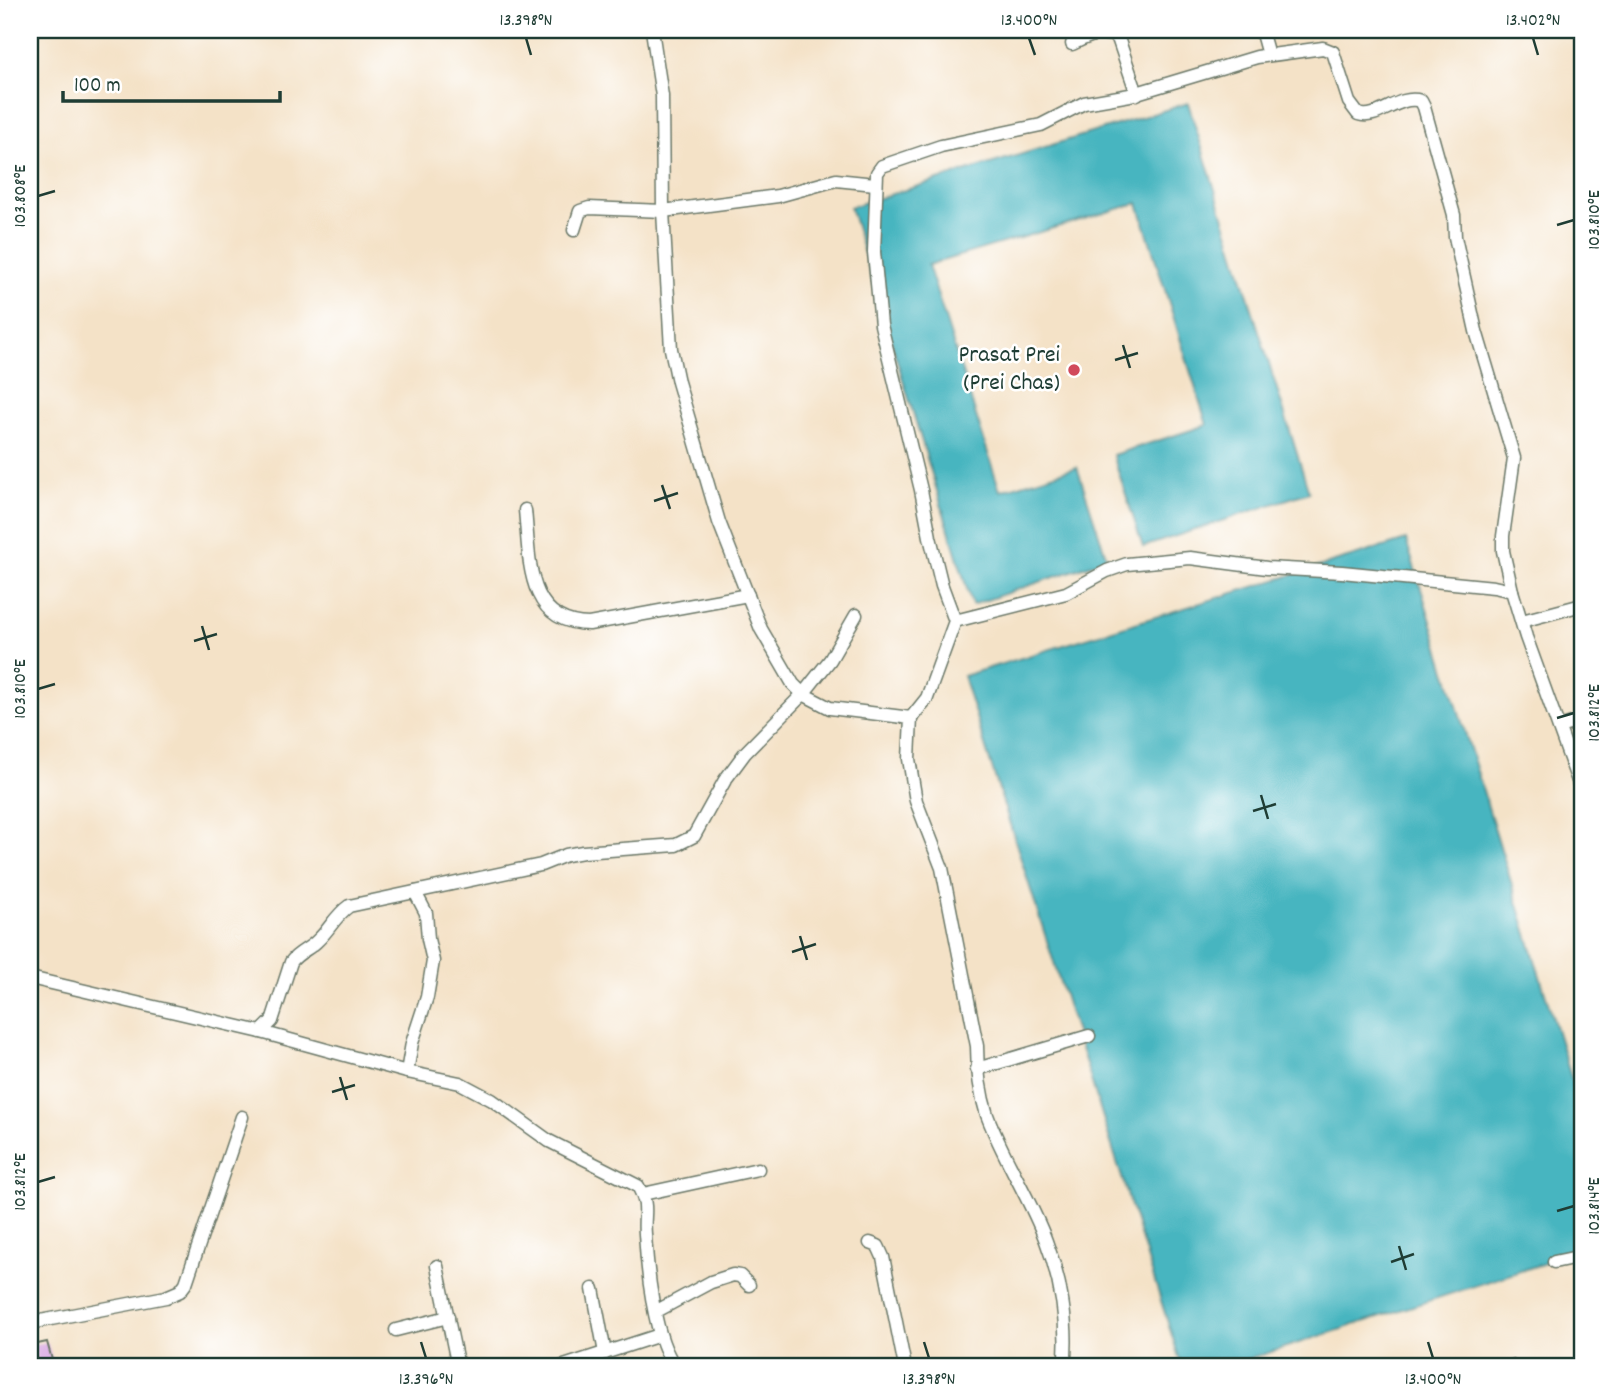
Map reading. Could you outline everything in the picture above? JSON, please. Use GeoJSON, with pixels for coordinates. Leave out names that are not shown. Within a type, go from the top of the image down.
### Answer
{"type":"FeatureCollection","features":[{"type":"Feature","properties":{"kind":"street"},"geometry":{"type":"LineString","coordinates":[[652,30],[662,96],[663,211],[671,349],[719,522],[761,629],[793,684],[803,694],[830,708],[911,718]]}},
{"type":"Feature","properties":{"kind":"street"},"geometry":{"type":"LineString","coordinates":[[1261,30],[1268,55]]}},
{"type":"Feature","properties":{"kind":"street"},"geometry":{"type":"LineString","coordinates":[[1072,44],[1096,34],[1118,38],[1137,94]]}},
{"type":"Feature","properties":{"kind":"street"},"geometry":{"type":"LineString","coordinates":[[1064,1367],[1066,1347],[1058,1277],[1046,1239],[987,1114],[977,1069],[977,1046],[942,868],[916,801],[909,759],[911,718],[927,698],[955,621],[942,586],[881,325],[874,252],[875,184],[877,173],[882,166],[941,146],[1028,129],[1084,103],[1137,94],[1268,55],[1318,48],[1333,52],[1349,102],[1353,110],[1362,116],[1409,98],[1421,101],[1454,215],[1455,237],[1476,331],[1512,446],[1514,458],[1503,551],[1522,621],[1582,792]]}},
{"type":"Feature","properties":{"kind":"street"},"geometry":{"type":"LineString","coordinates":[[574,230],[580,211],[586,209],[663,211],[778,196],[836,180],[875,184]]}},
{"type":"Feature","properties":{"kind":"street"},"geometry":{"type":"LineString","coordinates":[[525,510],[530,566],[536,592],[559,618],[573,624],[589,624],[748,595]]}},
{"type":"Feature","properties":{"kind":"street"},"geometry":{"type":"LineString","coordinates":[[955,621],[1066,593],[1107,571],[1128,564],[1190,558],[1267,568],[1355,573],[1513,591]]}},
{"type":"Feature","properties":{"kind":"street"},"geometry":{"type":"LineString","coordinates":[[1522,621],[1582,605]]}},
{"type":"Feature","properties":{"kind":"street"},"geometry":{"type":"LineString","coordinates":[[261,1032],[272,1021],[291,962],[319,940],[339,914],[359,903],[541,865],[566,855],[676,845],[687,840],[698,831],[725,780],[745,753],[803,694],[830,660],[856,615]]}},
{"type":"Feature","properties":{"kind":"street"},"geometry":{"type":"LineString","coordinates":[[1559,727],[1582,720]]}},
{"type":"Feature","properties":{"kind":"street"},"geometry":{"type":"LineString","coordinates":[[407,1072],[412,1043],[427,997],[433,961],[426,913],[415,892]]}},
{"type":"Feature","properties":{"kind":"street"},"geometry":{"type":"LineString","coordinates":[[30,978],[261,1032],[407,1072],[460,1083],[492,1100],[549,1141],[638,1186],[646,1201],[645,1232],[655,1312],[669,1359],[676,1367]]}},
{"type":"Feature","properties":{"kind":"street"},"geometry":{"type":"LineString","coordinates":[[977,1069],[1089,1036]]}},
{"type":"Feature","properties":{"kind":"street"},"geometry":{"type":"LineString","coordinates":[[30,1323],[166,1297],[180,1291],[186,1283],[242,1117]]}},
{"type":"Feature","properties":{"kind":"street"},"geometry":{"type":"LineString","coordinates":[[643,1195],[758,1169]]}},
{"type":"Feature","properties":{"kind":"street"},"geometry":{"type":"LineString","coordinates":[[870,1243],[878,1246],[883,1257],[905,1367]]}},
{"type":"Feature","properties":{"kind":"street"},"geometry":{"type":"LineString","coordinates":[[1554,1262],[1582,1256]]}},
{"type":"Feature","properties":{"kind":"street"},"geometry":{"type":"LineString","coordinates":[[437,1266],[458,1367]]}},
{"type":"Feature","properties":{"kind":"street"},"geometry":{"type":"LineString","coordinates":[[655,1312],[724,1278],[740,1276],[749,1284]]}},
{"type":"Feature","properties":{"kind":"street"},"geometry":{"type":"LineString","coordinates":[[593,1289],[604,1353]]}},
{"type":"Feature","properties":{"kind":"street"},"geometry":{"type":"LineString","coordinates":[[396,1330],[448,1317]]}},
{"type":"Feature","properties":{"kind":"street"},"geometry":{"type":"LineString","coordinates":[[561,1367],[660,1335]]}},
{"type":"Feature","properties":{"kind":"water"},"geometry":{"type":"Polygon","coordinates":[[[1188,103],[1309,492],[1143,547],[1113,455],[1207,425],[1138,203],[928,265],[1000,491],[1077,467],[1107,559],[972,605],[850,207],[1188,103]]]}},
{"type":"Feature","properties":{"kind":"water"},"geometry":{"type":"Polygon","coordinates":[[[1406,540],[1582,1113],[1582,1251],[1225,1367],[1182,1367],[963,676],[1406,540]]]}},
{"type":"Feature","properties":{"kind":"building"},"geometry":{"type":"Polygon","coordinates":[[[47,1342],[54,1367],[39,1367],[33,1345],[47,1342]]]}},
{"type":"Feature","properties":{"kind":"place","name":"Prasat Prei (Prei Chas)"},"geometry":{"type":"Point","coordinates":[1074,370]}}]}
